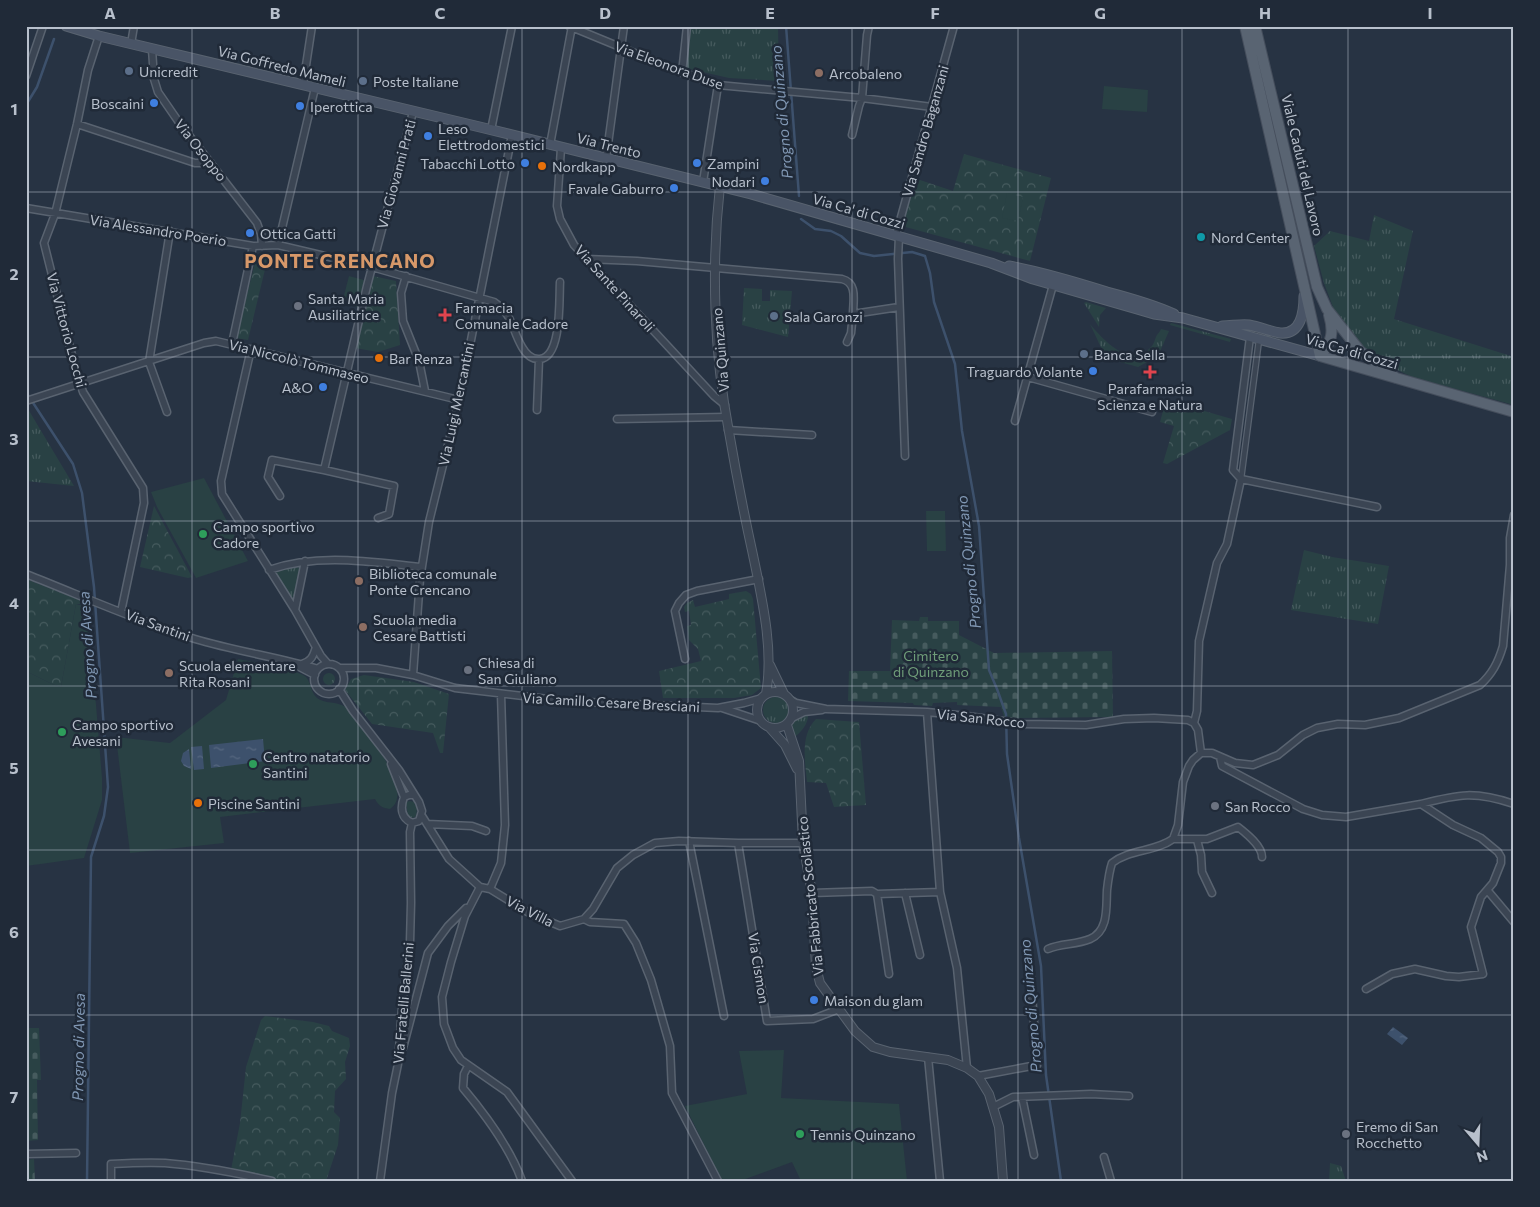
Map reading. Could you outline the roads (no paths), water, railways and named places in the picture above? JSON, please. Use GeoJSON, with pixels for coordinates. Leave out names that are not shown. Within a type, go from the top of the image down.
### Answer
{"type":"FeatureCollection","features":[{"type":"Feature","properties":{"kind":"main road","name":"Via Goffredo Mameli"},"geometry":{"type":"LineString","coordinates":[[66,26],[98,36],[491,130]]}},
{"type":"Feature","properties":{"kind":"main road","name":"Viale Caduti del Lavoro"},"geometry":{"type":"LineString","coordinates":[[1245,26],[1320,356]]}},
{"type":"Feature","properties":{"kind":"main road","name":"Viale Caduti del Lavoro"},"geometry":{"type":"LineString","coordinates":[[1255,26],[1317,287],[1327,309],[1332,333],[1330,342],[1320,356]]}},
{"type":"Feature","properties":{"kind":"main road","name":"Via Trento"},"geometry":{"type":"LineString","coordinates":[[491,130],[720,186]]}},
{"type":"Feature","properties":{"kind":"main road","name":"Via Ca' di Cozzi"},"geometry":{"type":"LineString","coordinates":[[720,186],[898,239],[991,263],[1035,270],[1156,306],[1182,318]]}},
{"type":"Feature","properties":{"kind":"main road","name":"Via Ca' di Cozzi"},"geometry":{"type":"LineString","coordinates":[[991,263],[1052,285],[1154,314],[1182,318],[1212,326],[1514,412]]}},
{"type":"Feature","properties":{"kind":"main road","name":"Viale Caduti del Lavoro"},"geometry":{"type":"LineString","coordinates":[[1212,326],[1249,325],[1282,333],[1289,332],[1296,328],[1303,314],[1304,280]]}},
{"type":"Feature","properties":{"kind":"main road","name":"Viale Caduti del Lavoro"},"geometry":{"type":"LineString","coordinates":[[1327,309],[1360,351],[1396,378]]}},
{"type":"Feature","properties":{"kind":"street"},"geometry":{"type":"LineString","coordinates":[[26,76],[43,26]]}},
{"type":"Feature","properties":{"kind":"street"},"geometry":{"type":"LineString","coordinates":[[131,44],[134,26]]}},
{"type":"Feature","properties":{"kind":"street"},"geometry":{"type":"LineString","coordinates":[[303,85],[312,26]]}},
{"type":"Feature","properties":{"kind":"street"},"geometry":{"type":"LineString","coordinates":[[491,130],[512,26]]}},
{"type":"Feature","properties":{"kind":"street"},"geometry":{"type":"LineString","coordinates":[[606,159],[624,26]]}},
{"type":"Feature","properties":{"kind":"street"},"geometry":{"type":"LineString","coordinates":[[682,72],[687,26]]}},
{"type":"Feature","properties":{"kind":"street"},"geometry":{"type":"LineString","coordinates":[[852,134],[862,98],[869,26]]}},
{"type":"Feature","properties":{"kind":"street","name":"Via Sandro Baganzani"},"geometry":{"type":"LineString","coordinates":[[904,456],[898,239],[954,26]]}},
{"type":"Feature","properties":{"kind":"street"},"geometry":{"type":"LineString","coordinates":[[550,145],[571,27]]}},
{"type":"Feature","properties":{"kind":"street","name":"Via Eleonora Duse"},"geometry":{"type":"LineString","coordinates":[[571,27],[718,85],[798,94],[862,98],[932,107]]}},
{"type":"Feature","properties":{"kind":"street","name":"Via Vittorio Locchi"},"geometry":{"type":"LineString","coordinates":[[98,36],[88,70],[77,124],[54,214],[44,243],[81,388],[142,488],[144,503],[121,612]]}},
{"type":"Feature","properties":{"kind":"street","name":"Via Osoppo"},"geometry":{"type":"LineString","coordinates":[[152,49],[154,79],[158,92],[257,222],[262,246]]}},
{"type":"Feature","properties":{"kind":"street"},"geometry":{"type":"LineString","coordinates":[[703,182],[718,85]]}},
{"type":"Feature","properties":{"kind":"street"},"geometry":{"type":"LineString","coordinates":[[278,245],[315,88]]}},
{"type":"Feature","properties":{"kind":"street","name":"Via Giovanni Prati"},"geometry":{"type":"LineString","coordinates":[[324,470],[372,267],[413,112]]}},
{"type":"Feature","properties":{"kind":"street"},"geometry":{"type":"LineString","coordinates":[[77,124],[196,163],[211,164]]}},
{"type":"Feature","properties":{"kind":"street","name":"Via Luigi Mercantini"},"geometry":{"type":"LineString","coordinates":[[413,675],[421,567],[429,522],[459,400],[512,135]]}},
{"type":"Feature","properties":{"kind":"street","name":"Via Sante Pinaroli"},"geometry":{"type":"LineString","coordinates":[[561,148],[557,206],[564,227],[574,245],[724,405]]}},
{"type":"Feature","properties":{"kind":"street","name":"Via Quinzano"},"geometry":{"type":"LineString","coordinates":[[720,186],[717,213],[717,329],[728,430],[763,605],[768,658],[768,683],[757,710],[761,721]]}},
{"type":"Feature","properties":{"kind":"street","name":"Via Alessandro Poerio"},"geometry":{"type":"LineString","coordinates":[[26,208],[253,246],[278,245],[372,267],[479,297],[494,302],[503,309],[509,316],[529,357],[539,359]]}},
{"type":"Feature","properties":{"kind":"street"},"geometry":{"type":"LineString","coordinates":[[167,412],[149,362],[170,231]]}},
{"type":"Feature","properties":{"kind":"street"},"geometry":{"type":"LineString","coordinates":[[232,344],[253,246]]}},
{"type":"Feature","properties":{"kind":"street"},"geometry":{"type":"LineString","coordinates":[[586,258],[842,279],[850,282],[853,286],[851,334],[847,342]]}},
{"type":"Feature","properties":{"kind":"street"},"geometry":{"type":"LineString","coordinates":[[406,276],[401,293],[403,321],[419,361],[425,391]]}},
{"type":"Feature","properties":{"kind":"street"},"geometry":{"type":"LineString","coordinates":[[537,410],[539,359],[549,355],[555,341],[558,328],[560,282]]}},
{"type":"Feature","properties":{"kind":"street"},"geometry":{"type":"LineString","coordinates":[[1015,421],[1052,285]]}},
{"type":"Feature","properties":{"kind":"street"},"geometry":{"type":"LineString","coordinates":[[853,314],[899,308]]}},
{"type":"Feature","properties":{"kind":"street"},"geometry":{"type":"LineString","coordinates":[[1250,337],[1233,470],[1241,479],[1377,506]]}},
{"type":"Feature","properties":{"kind":"street"},"geometry":{"type":"LineString","coordinates":[[1201,753],[1198,730],[1194,723],[1197,711],[1199,641],[1217,563],[1227,544],[1241,479],[1259,340]]}},
{"type":"Feature","properties":{"kind":"street","name":"Via Niccolò Tommaseo"},"geometry":{"type":"LineString","coordinates":[[26,401],[81,388],[149,362],[204,343],[216,341],[459,400]]}},
{"type":"Feature","properties":{"kind":"street"},"geometry":{"type":"LineString","coordinates":[[251,349],[221,481],[222,494],[316,647],[321,656],[320,669]]}},
{"type":"Feature","properties":{"kind":"street"},"geometry":{"type":"LineString","coordinates":[[1028,377],[1152,412]]}},
{"type":"Feature","properties":{"kind":"street"},"geometry":{"type":"LineString","coordinates":[[617,419],[726,417]]}},
{"type":"Feature","properties":{"kind":"street"},"geometry":{"type":"LineString","coordinates":[[728,430],[812,435]]}},
{"type":"Feature","properties":{"kind":"street"},"geometry":{"type":"LineString","coordinates":[[280,496],[268,477],[272,460],[394,486],[389,514],[378,518]]}},
{"type":"Feature","properties":{"kind":"street"},"geometry":{"type":"LineString","coordinates":[[1173,839],[1178,825],[1183,782],[1189,766],[1201,753],[1212,753],[1244,765],[1263,762],[1278,755],[1303,734],[1317,728],[1338,724],[1365,725],[1399,718],[1480,685],[1495,669],[1502,646],[1510,565],[1510,538],[1514,515]]}},
{"type":"Feature","properties":{"kind":"street"},"geometry":{"type":"LineString","coordinates":[[269,570],[285,564],[318,560],[421,567]]}},
{"type":"Feature","properties":{"kind":"street"},"geometry":{"type":"LineString","coordinates":[[294,610],[305,561]]}},
{"type":"Feature","properties":{"kind":"street","name":"Via Santini"},"geometry":{"type":"LineString","coordinates":[[26,574],[193,638],[233,650],[320,669]]}},
{"type":"Feature","properties":{"kind":"street"},"geometry":{"type":"LineString","coordinates":[[685,659],[675,611],[686,595],[697,591],[759,579]]}},
{"type":"Feature","properties":{"kind":"street"},"geometry":{"type":"LineString","coordinates":[[302,664],[309,662],[313,657],[316,647]]}},
{"type":"Feature","properties":{"kind":"street","name":"Via Quinzano"},"geometry":{"type":"LineString","coordinates":[[768,658],[793,706],[789,721]]}},
{"type":"Feature","properties":{"kind":"street","name":"Via Santini"},"geometry":{"type":"LineString","coordinates":[[293,663],[298,668],[338,668]]}},
{"type":"Feature","properties":{"kind":"street"},"geometry":{"type":"LineString","coordinates":[[343,677],[357,667]]}},
{"type":"Feature","properties":{"kind":"street"},"geometry":{"type":"LineString","coordinates":[[338,668],[343,677],[343,684],[337,691],[400,770],[421,806],[422,816],[449,859],[480,887],[471,901],[448,926],[428,953],[398,1064]]}},
{"type":"Feature","properties":{"kind":"street","name":"Via Camillo Cesare Bresciani"},"geometry":{"type":"LineString","coordinates":[[338,668],[376,668],[413,675],[455,688],[565,701],[718,708],[744,704],[764,696]]}},
{"type":"Feature","properties":{"kind":"street","name":"Via Santini"},"geometry":{"type":"LineString","coordinates":[[320,669],[314,682],[319,690],[328,694],[337,691]]}},
{"type":"Feature","properties":{"kind":"street"},"geometry":{"type":"LineString","coordinates":[[764,696],[778,692],[787,696]]}},
{"type":"Feature","properties":{"kind":"street"},"geometry":{"type":"LineString","coordinates":[[490,889],[501,863],[505,825],[501,694]]}},
{"type":"Feature","properties":{"kind":"street","name":"Via San Rocco"},"geometry":{"type":"LineString","coordinates":[[787,696],[796,703],[826,709]]}},
{"type":"Feature","properties":{"kind":"street","name":"Via Camillo Cesare Bresciani"},"geometry":{"type":"LineString","coordinates":[[718,708],[761,721]]}},
{"type":"Feature","properties":{"kind":"street","name":"Via San Rocco"},"geometry":{"type":"LineString","coordinates":[[789,721],[804,712],[826,709],[927,712],[1014,723],[1086,724],[1124,719],[1154,718],[1182,719],[1194,723]]}},
{"type":"Feature","properties":{"kind":"street"},"geometry":{"type":"LineString","coordinates":[[927,712],[940,892],[958,968],[968,1068]]}},
{"type":"Feature","properties":{"kind":"street"},"geometry":{"type":"LineString","coordinates":[[761,721],[769,727],[777,728],[789,721]]}},
{"type":"Feature","properties":{"kind":"street","name":"Via Fabbricato Scolastico"},"geometry":{"type":"LineString","coordinates":[[789,721],[798,756],[803,843],[812,893],[816,967],[820,983],[855,1031],[874,1047],[890,1052],[948,1060],[968,1068],[978,1076]]}},
{"type":"Feature","properties":{"kind":"street","name":"Via Fabbricato Scolastico"},"geometry":{"type":"LineString","coordinates":[[769,727],[785,745],[800,778]]}},
{"type":"Feature","properties":{"kind":"street"},"geometry":{"type":"LineString","coordinates":[[388,756],[404,797],[401,809],[403,815],[412,823],[419,821],[422,816]]}},
{"type":"Feature","properties":{"kind":"street"},"geometry":{"type":"LineString","coordinates":[[1220,757],[1222,766],[1303,809],[1322,815],[1346,817],[1473,794],[1514,804]]}},
{"type":"Feature","properties":{"kind":"street"},"geometry":{"type":"LineString","coordinates":[[404,797],[414,796]]}},
{"type":"Feature","properties":{"kind":"street"},"geometry":{"type":"LineString","coordinates":[[1366,989],[1392,974],[1414,970],[1459,977],[1483,974],[1472,939],[1471,927],[1481,897],[1493,883],[1501,863],[1501,857],[1498,852],[1480,838],[1453,825],[1420,804]]}},
{"type":"Feature","properties":{"kind":"street","name":"Via Fratelli Ballerini"},"geometry":{"type":"LineString","coordinates":[[380,1181],[392,1093],[398,1064],[402,1008],[410,942],[410,832],[412,823]]}},
{"type":"Feature","properties":{"kind":"street"},"geometry":{"type":"LineString","coordinates":[[427,824],[472,826],[486,831]]}},
{"type":"Feature","properties":{"kind":"street"},"geometry":{"type":"LineString","coordinates":[[1048,949],[1063,944],[1083,942],[1099,934],[1106,914],[1108,882],[1112,863],[1123,856],[1161,846],[1173,839],[1207,840],[1238,827],[1249,836],[1262,853],[1262,857]]}},
{"type":"Feature","properties":{"kind":"street"},"geometry":{"type":"LineString","coordinates":[[1197,840],[1201,855],[1202,872],[1212,893]]}},
{"type":"Feature","properties":{"kind":"street"},"geometry":{"type":"LineString","coordinates":[[718,1181],[672,1094],[670,1046],[651,980],[636,943],[624,924],[590,922],[584,919],[617,868],[633,855],[655,843],[689,841],[803,843]]}},
{"type":"Feature","properties":{"kind":"street"},"geometry":{"type":"LineString","coordinates":[[689,841],[724,1016]]}},
{"type":"Feature","properties":{"kind":"street","name":"Via Cismon"},"geometry":{"type":"LineString","coordinates":[[738,843],[768,1021],[813,1019],[839,1009]]}},
{"type":"Feature","properties":{"kind":"street","name":"Via Villa"},"geometry":{"type":"LineString","coordinates":[[480,887],[490,889],[529,913],[560,926],[584,919]]}},
{"type":"Feature","properties":{"kind":"street"},"geometry":{"type":"LineString","coordinates":[[1488,890],[1514,922]]}},
{"type":"Feature","properties":{"kind":"street"},"geometry":{"type":"LineString","coordinates":[[812,893],[872,891],[877,894],[905,894],[940,892]]}},
{"type":"Feature","properties":{"kind":"street"},"geometry":{"type":"LineString","coordinates":[[877,894],[889,974]]}},
{"type":"Feature","properties":{"kind":"street"},"geometry":{"type":"LineString","coordinates":[[905,894],[920,954]]}},
{"type":"Feature","properties":{"kind":"street"},"geometry":{"type":"LineString","coordinates":[[471,901],[460,931],[442,997],[444,1024],[453,1048],[461,1060],[507,1092],[572,1181]]}},
{"type":"Feature","properties":{"kind":"street"},"geometry":{"type":"LineString","coordinates":[[1003,1181],[999,1128],[989,1094],[978,1076],[1037,1065],[1030,966]]}},
{"type":"Feature","properties":{"kind":"street"},"geometry":{"type":"LineString","coordinates":[[928,1057],[940,1181]]}},
{"type":"Feature","properties":{"kind":"street"},"geometry":{"type":"LineString","coordinates":[[468,1066],[464,1074],[463,1088],[516,1165],[522,1181]]}},
{"type":"Feature","properties":{"kind":"street"},"geometry":{"type":"LineString","coordinates":[[993,1107],[1013,1097],[1091,1094],[1129,1096]]}},
{"type":"Feature","properties":{"kind":"street"},"geometry":{"type":"LineString","coordinates":[[1022,1097],[1034,1155]]}},
{"type":"Feature","properties":{"kind":"street"},"geometry":{"type":"LineString","coordinates":[[26,1154],[76,1152]]}},
{"type":"Feature","properties":{"kind":"street"},"geometry":{"type":"LineString","coordinates":[[1104,1157],[1111,1181]]}},
{"type":"Feature","properties":{"kind":"street"},"geometry":{"type":"LineString","coordinates":[[111,1181],[111,1164],[165,1163],[226,1171],[272,1181]]}},
{"type":"Feature","properties":{"kind":"water"},"geometry":{"type":"Polygon","coordinates":[[[263,739],[265,761],[211,768],[209,745],[263,739]]]}},
{"type":"Feature","properties":{"kind":"water"},"geometry":{"type":"Polygon","coordinates":[[[202,746],[204,769],[194,770],[191,747],[202,746]]]}},
{"type":"Feature","properties":{"kind":"water"},"geometry":{"type":"Polygon","coordinates":[[[189,749],[191,769],[184,766],[181,761],[183,753],[189,749]]]}},
{"type":"Feature","properties":{"kind":"water"},"geometry":{"type":"Polygon","coordinates":[[[1393,1027],[1408,1038],[1402,1045],[1387,1034],[1393,1027]]]}},
{"type":"Feature","properties":{"kind":"waterway","name":"Progno di Quinzano"},"geometry":{"type":"LineString","coordinates":[[786,26],[799,196]]}},
{"type":"Feature","properties":{"kind":"waterway","name":"Progno di Avesa"},"geometry":{"type":"LineString","coordinates":[[26,105],[37,87],[54,39]]}},
{"type":"Feature","properties":{"kind":"waterway","name":"Progno di Quinzano"},"geometry":{"type":"LineString","coordinates":[[801,219],[815,229],[831,231],[841,236],[860,253],[874,256],[912,252],[925,256],[930,273],[934,302],[955,364],[962,431],[979,526],[989,670],[1006,714],[1007,754],[1041,966],[1046,1075],[1061,1181]]}},
{"type":"Feature","properties":{"kind":"waterway","name":"Progno di Avesa"},"geometry":{"type":"LineString","coordinates":[[26,392],[73,464],[82,493],[94,587],[108,787],[104,816],[91,857],[87,1181]]}},
{"type":"Feature","properties":{"kind":"place","name":"Unicredit"},"geometry":{"type":"Point","coordinates":[129,71]}},
{"type":"Feature","properties":{"kind":"place","name":"Arcobaleno"},"geometry":{"type":"Point","coordinates":[819,73]}},
{"type":"Feature","properties":{"kind":"place","name":"Poste Italiane"},"geometry":{"type":"Point","coordinates":[363,81]}},
{"type":"Feature","properties":{"kind":"place","name":"Boscaini"},"geometry":{"type":"Point","coordinates":[154,103]}},
{"type":"Feature","properties":{"kind":"place","name":"Iperottica"},"geometry":{"type":"Point","coordinates":[300,106]}},
{"type":"Feature","properties":{"kind":"place","name":"Leso Elettrodomestici"},"geometry":{"type":"Point","coordinates":[428,136]}},
{"type":"Feature","properties":{"kind":"place","name":"Tabacchi Lotto"},"geometry":{"type":"Point","coordinates":[525,163]}},
{"type":"Feature","properties":{"kind":"place","name":"Zampini"},"geometry":{"type":"Point","coordinates":[697,163]}},
{"type":"Feature","properties":{"kind":"place","name":"Nordkapp"},"geometry":{"type":"Point","coordinates":[542,166]}},
{"type":"Feature","properties":{"kind":"place","name":"Nodari"},"geometry":{"type":"Point","coordinates":[765,181]}},
{"type":"Feature","properties":{"kind":"place","name":"Favale Gaburro"},"geometry":{"type":"Point","coordinates":[674,188]}},
{"type":"Feature","properties":{"kind":"place","name":"Ottica Gatti"},"geometry":{"type":"Point","coordinates":[250,233]}},
{"type":"Feature","properties":{"kind":"place","name":"Nord Center"},"geometry":{"type":"Point","coordinates":[1201,237]}},
{"type":"Feature","properties":{"kind":"place","name":"Santa Maria Ausiliatrice"},"geometry":{"type":"Point","coordinates":[298,306]}},
{"type":"Feature","properties":{"kind":"place","name":"Farmacia Comunale Cadore"},"geometry":{"type":"Point","coordinates":[445,315]}},
{"type":"Feature","properties":{"kind":"place","name":"Sala Garonzi"},"geometry":{"type":"Point","coordinates":[774,316]}},
{"type":"Feature","properties":{"kind":"place","name":"Banca Sella"},"geometry":{"type":"Point","coordinates":[1084,354]}},
{"type":"Feature","properties":{"kind":"place","name":"Bar Renza"},"geometry":{"type":"Point","coordinates":[379,358]}},
{"type":"Feature","properties":{"kind":"place","name":"Traguardo Volante"},"geometry":{"type":"Point","coordinates":[1093,371]}},
{"type":"Feature","properties":{"kind":"place","name":"Parafarmacia Scienza e Natura"},"geometry":{"type":"Point","coordinates":[1150,372]}},
{"type":"Feature","properties":{"kind":"place","name":"A&O"},"geometry":{"type":"Point","coordinates":[323,387]}},
{"type":"Feature","properties":{"kind":"place","name":"Campo sportivo Cadore"},"geometry":{"type":"Point","coordinates":[203,534]}},
{"type":"Feature","properties":{"kind":"place","name":"Biblioteca comunale Ponte Crencano"},"geometry":{"type":"Point","coordinates":[359,581]}},
{"type":"Feature","properties":{"kind":"place","name":"Scuola media Cesare Battisti"},"geometry":{"type":"Point","coordinates":[363,627]}},
{"type":"Feature","properties":{"kind":"place","name":"Chiesa di San Giuliano"},"geometry":{"type":"Point","coordinates":[468,670]}},
{"type":"Feature","properties":{"kind":"place","name":"Scuola elementare Rita Rosani"},"geometry":{"type":"Point","coordinates":[169,673]}},
{"type":"Feature","properties":{"kind":"place","name":"Campo sportivo Avesani"},"geometry":{"type":"Point","coordinates":[62,732]}},
{"type":"Feature","properties":{"kind":"place","name":"Centro natatorio Santini"},"geometry":{"type":"Point","coordinates":[253,764]}},
{"type":"Feature","properties":{"kind":"place","name":"Piscine Santini"},"geometry":{"type":"Point","coordinates":[198,803]}},
{"type":"Feature","properties":{"kind":"place","name":"San Rocco"},"geometry":{"type":"Point","coordinates":[1215,806]}},
{"type":"Feature","properties":{"kind":"place","name":"Maison du glam"},"geometry":{"type":"Point","coordinates":[814,1000]}},
{"type":"Feature","properties":{"kind":"place","name":"Tennis Quinzano"},"geometry":{"type":"Point","coordinates":[800,1134]}},
{"type":"Feature","properties":{"kind":"place","name":"Eremo di San Rocchetto"},"geometry":{"type":"Point","coordinates":[1346,1134]}},
{"type":"Feature","properties":{"kind":"district","name":"PONTE CRENCANO"},"geometry":{"type":"Point","coordinates":[340,260]}},
{"type":"Feature","properties":{"kind":"park label","name":"Cimitero di Quinzano"},"geometry":{"type":"Point","coordinates":[931,664]}}]}
